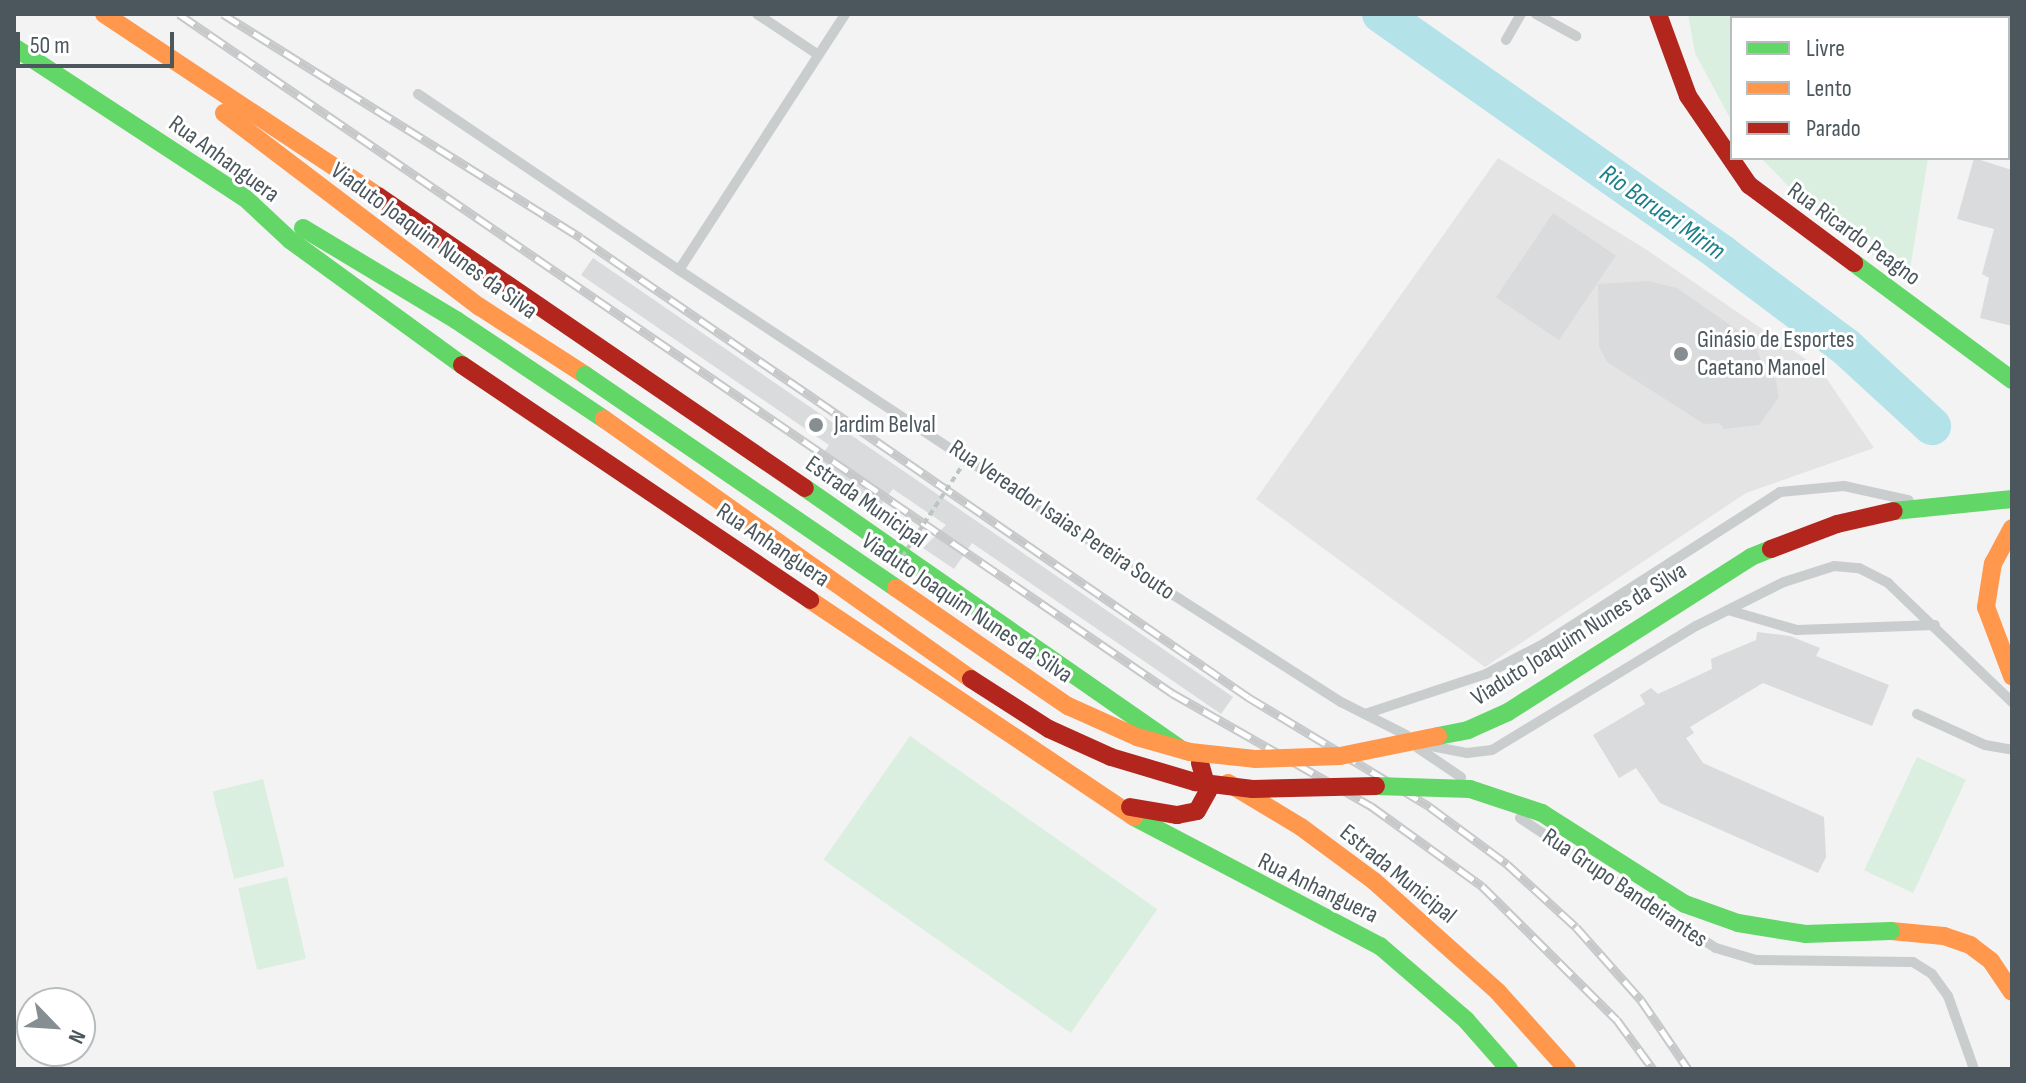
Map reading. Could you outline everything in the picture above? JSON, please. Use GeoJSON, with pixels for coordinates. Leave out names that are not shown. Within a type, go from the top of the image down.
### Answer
{"type":"FeatureCollection","features":[{"type":"Feature","properties":{"kind":"main road","name":"Estrada Municipal"},"geometry":{"type":"LineString","coordinates":[[104,14],[599,344],[902,557],[1374,881],[1498,992],[1567,1069]]}},
{"type":"Feature","properties":{"kind":"main road","name":"Rua Ricardo Peagno"},"geometry":{"type":"LineString","coordinates":[[1658,14],[1694,108],[1730,158]]}},
{"type":"Feature","properties":{"kind":"main road","name":"Rua Anhanguera"},"geometry":{"type":"LineString","coordinates":[[14,47],[245,198],[290,240],[427,341],[1113,800],[1235,874],[1380,946],[1466,1020],[1509,1069]]}},
{"type":"Feature","properties":{"kind":"main road","name":"Viaduto Joaquim Nunes da Silva"},"geometry":{"type":"LineString","coordinates":[[158,49],[185,82],[285,162],[480,307],[585,375],[1068,706],[1137,737],[1190,752],[1255,759],[1340,756],[1446,738],[1478,726],[1751,557],[1837,524],[1894,511],[2012,499]]}},
{"type":"Feature","properties":{"kind":"main road","name":"Rua Ricardo Peagno"},"geometry":{"type":"LineString","coordinates":[[1731,160],[1749,185],[2012,380]]}},
{"type":"Feature","properties":{"kind":"main road","name":"Viaduto Joaquim Nunes da Silva"},"geometry":{"type":"LineString","coordinates":[[245,198],[456,320],[604,419],[947,664],[1049,729],[1101,753],[1169,776],[1253,789],[1435,784],[1470,789],[1542,813],[1685,904],[1738,923],[1805,934],[1891,931],[1944,936],[1970,945],[1991,961],[2012,992]]}},
{"type":"Feature","properties":{"kind":"main road"},"geometry":{"type":"LineString","coordinates":[[2012,528],[1993,563],[1986,607],[2012,676]]}},
{"type":"Feature","properties":{"kind":"main road"},"geometry":{"type":"LineString","coordinates":[[1113,800],[1161,814],[1197,811],[1208,791],[1200,763]]}},
{"type":"Feature","properties":{"kind":"lane"},"geometry":{"type":"LineString","coordinates":[[757,14],[817,54]]}},
{"type":"Feature","properties":{"kind":"lane"},"geometry":{"type":"LineString","coordinates":[[679,270],[845,14]]}},
{"type":"Feature","properties":{"kind":"lane"},"geometry":{"type":"LineString","coordinates":[[1506,40],[1521,14]]}},
{"type":"Feature","properties":{"kind":"lane"},"geometry":{"type":"LineString","coordinates":[[1536,14],[1576,36]]}},
{"type":"Feature","properties":{"kind":"lane","name":"Rua Vereador Isaias Pereira Souto"},"geometry":{"type":"LineString","coordinates":[[418,94],[1139,573],[1365,714],[1441,750],[1492,750],[1728,610],[1784,582],[1834,566],[1859,568],[1888,583],[2012,702]]}},
{"type":"Feature","properties":{"kind":"lane"},"geometry":{"type":"LineString","coordinates":[[1365,714],[1486,674],[1545,643],[1780,492],[1844,486],[1925,504],[1957,504]]}},
{"type":"Feature","properties":{"kind":"lane"},"geometry":{"type":"LineString","coordinates":[[1728,610],[1797,630],[1935,625]]}},
{"type":"Feature","properties":{"kind":"lane"},"geometry":{"type":"LineString","coordinates":[[1917,714],[1985,745],[2012,750]]}},
{"type":"Feature","properties":{"kind":"lane","name":"Rua Grupo Bandeirantes"},"geometry":{"type":"LineString","coordinates":[[1383,724],[1716,948],[1756,960],[1913,962],[1932,974],[1948,996],[1974,1069]]}},
{"type":"Feature","properties":{"kind":"path"},"geometry":{"type":"LineString","coordinates":[[902,557],[968,457]]}},
{"type":"Feature","properties":{"kind":"shaded area"},"geometry":{"type":"Polygon","coordinates":[[[1498,158],[1647,250],[1820,369],[1874,448],[1746,493],[1485,667],[1256,499],[1498,158]]]}},
{"type":"Feature","properties":{"kind":"green space"},"geometry":{"type":"Polygon","coordinates":[[[1688,14],[2011,14],[1730,16],[1730,118],[1695,53],[1688,14]]]}},
{"type":"Feature","properties":{"kind":"green space"},"geometry":{"type":"Polygon","coordinates":[[[1763,160],[1928,160],[1908,282],[1802,200],[1763,160]]]}},
{"type":"Feature","properties":{"kind":"green space"},"geometry":{"type":"Polygon","coordinates":[[[910,736],[1157,909],[1071,1033],[823,860],[910,736]]]}},
{"type":"Feature","properties":{"kind":"green space"},"geometry":{"type":"Polygon","coordinates":[[[1917,757],[1966,780],[1913,893],[1864,870],[1917,757]]]}},
{"type":"Feature","properties":{"kind":"green space"},"geometry":{"type":"Polygon","coordinates":[[[263,779],[285,866],[234,879],[213,792],[263,779]]]}},
{"type":"Feature","properties":{"kind":"green space"},"geometry":{"type":"Polygon","coordinates":[[[287,877],[306,959],[257,970],[238,888],[287,877]]]}},
{"type":"Feature","properties":{"kind":"building"},"geometry":{"type":"Polygon","coordinates":[[[1973,160],[2012,170],[2012,326],[1980,318],[1989,278],[1982,274],[1994,229],[1957,219],[1973,160]]]}},
{"type":"Feature","properties":{"kind":"building"},"geometry":{"type":"Polygon","coordinates":[[[1553,213],[1616,255],[1559,340],[1496,298],[1553,213]]]}},
{"type":"Feature","properties":{"kind":"building"},"geometry":{"type":"Polygon","coordinates":[[[593,258],[1233,697],[1221,714],[972,543],[954,569],[923,548],[946,525],[893,489],[874,514],[811,470],[829,445],[581,275],[593,258]]]}},
{"type":"Feature","properties":{"kind":"building","name":"Ginásio de Esportes Caetano Manoel"},"geometry":{"type":"Polygon","coordinates":[[[1649,281],[1677,288],[1753,341],[1765,369],[1773,366],[1779,397],[1759,425],[1724,429],[1719,423],[1704,424],[1607,362],[1599,346],[1598,284],[1649,281]]]}},
{"type":"Feature","properties":{"kind":"building"},"geometry":{"type":"Polygon","coordinates":[[[1757,632],[1790,636],[1820,648],[1816,656],[1889,685],[1872,726],[1763,683],[1690,727],[1694,733],[1686,738],[1703,763],[1824,817],[1826,857],[1818,873],[1660,803],[1636,768],[1619,778],[1593,735],[1645,704],[1640,695],[1651,688],[1658,694],[1712,669],[1711,659],[1756,640],[1757,632]]]}},
{"type":"Feature","properties":{"kind":"waterway","name":"Rio Barueri Mirim"},"geometry":{"type":"LineString","coordinates":[[1381,14],[1722,254],[1846,347],[1932,426]]}},
{"type":"Feature","properties":{"kind":"railway"},"geometry":{"type":"LineString","coordinates":[[179,14],[1172,693],[1371,806],[1482,886],[1617,1020],[1653,1069]]}},
{"type":"Feature","properties":{"kind":"railway"},"geometry":{"type":"LineString","coordinates":[[223,14],[581,238],[1248,697],[1430,807],[1507,864],[1576,927],[1641,1000],[1688,1069]]}},
{"type":"Feature","properties":{"kind":"traffic: fast"},"geometry":{"type":"LineString","coordinates":[[14,47],[245,198],[290,240],[462,365]]}},
{"type":"Feature","properties":{"kind":"traffic: fast"},"geometry":{"type":"LineString","coordinates":[[303,228],[456,320],[604,419]]}},
{"type":"Feature","properties":{"kind":"traffic: fast"},"geometry":{"type":"LineString","coordinates":[[1854,263],[2012,380]]}},
{"type":"Feature","properties":{"kind":"traffic: fast"},"geometry":{"type":"LineString","coordinates":[[585,375],[896,588]]}},
{"type":"Feature","properties":{"kind":"traffic: fast"},"geometry":{"type":"LineString","coordinates":[[805,488],[1179,748]]}},
{"type":"Feature","properties":{"kind":"traffic: fast"},"geometry":{"type":"LineString","coordinates":[[1894,511],[2012,499]]}},
{"type":"Feature","properties":{"kind":"traffic: fast"},"geometry":{"type":"LineString","coordinates":[[1438,736],[1468,730],[1508,712],[1751,557],[1771,549]]}},
{"type":"Feature","properties":{"kind":"traffic: fast"},"geometry":{"type":"LineString","coordinates":[[1376,786],[1470,789],[1542,813],[1685,904],[1738,923],[1805,934],[1891,931]]}},
{"type":"Feature","properties":{"kind":"traffic: fast"},"geometry":{"type":"LineString","coordinates":[[1134,817],[1380,946],[1466,1020],[1509,1069]]}},
{"type":"Feature","properties":{"kind":"traffic: slow"},"geometry":{"type":"LineString","coordinates":[[104,14],[378,196]]}},
{"type":"Feature","properties":{"kind":"traffic: slow"},"geometry":{"type":"LineString","coordinates":[[224,113],[480,307],[585,375]]}},
{"type":"Feature","properties":{"kind":"traffic: slow"},"geometry":{"type":"LineString","coordinates":[[604,419],[971,679]]}},
{"type":"Feature","properties":{"kind":"traffic: slow"},"geometry":{"type":"LineString","coordinates":[[2012,528],[1993,563],[1986,607],[2012,676]]}},
{"type":"Feature","properties":{"kind":"traffic: slow"},"geometry":{"type":"LineString","coordinates":[[896,588],[1068,706],[1137,737],[1190,752],[1255,759],[1340,756],[1438,736]]}},
{"type":"Feature","properties":{"kind":"traffic: slow"},"geometry":{"type":"LineString","coordinates":[[810,600],[1134,817]]}},
{"type":"Feature","properties":{"kind":"traffic: slow"},"geometry":{"type":"LineString","coordinates":[[1228,783],[1301,827],[1374,881],[1498,992],[1567,1069]]}},
{"type":"Feature","properties":{"kind":"traffic: slow"},"geometry":{"type":"LineString","coordinates":[[1891,931],[1944,936],[1970,945],[1991,961],[2012,992]]}},
{"type":"Feature","properties":{"kind":"traffic: jam"},"geometry":{"type":"LineString","coordinates":[[1658,14],[1688,96],[1730,157]]}},
{"type":"Feature","properties":{"kind":"traffic: jam"},"geometry":{"type":"LineString","coordinates":[[1732,160],[1749,185],[1854,263]]}},
{"type":"Feature","properties":{"kind":"traffic: jam"},"geometry":{"type":"LineString","coordinates":[[378,196],[805,488]]}},
{"type":"Feature","properties":{"kind":"traffic: jam"},"geometry":{"type":"LineString","coordinates":[[462,365],[810,600]]}},
{"type":"Feature","properties":{"kind":"traffic: jam"},"geometry":{"type":"LineString","coordinates":[[1771,549],[1837,524],[1894,511]]}},
{"type":"Feature","properties":{"kind":"traffic: jam"},"geometry":{"type":"LineString","coordinates":[[971,679],[1049,729],[1111,757],[1195,782],[1253,789],[1376,786]]}},
{"type":"Feature","properties":{"kind":"traffic: jam"},"geometry":{"type":"LineString","coordinates":[[1130,807],[1177,815],[1197,811],[1208,791],[1200,763]]}},
{"type":"Feature","properties":{"kind":"place","name":"Ginásio de Esportes Caetano Manoel"},"geometry":{"type":"Point","coordinates":[1681,354]}},
{"type":"Feature","properties":{"kind":"place","name":"Jardim Belval"},"geometry":{"type":"Point","coordinates":[816,425]}}]}
